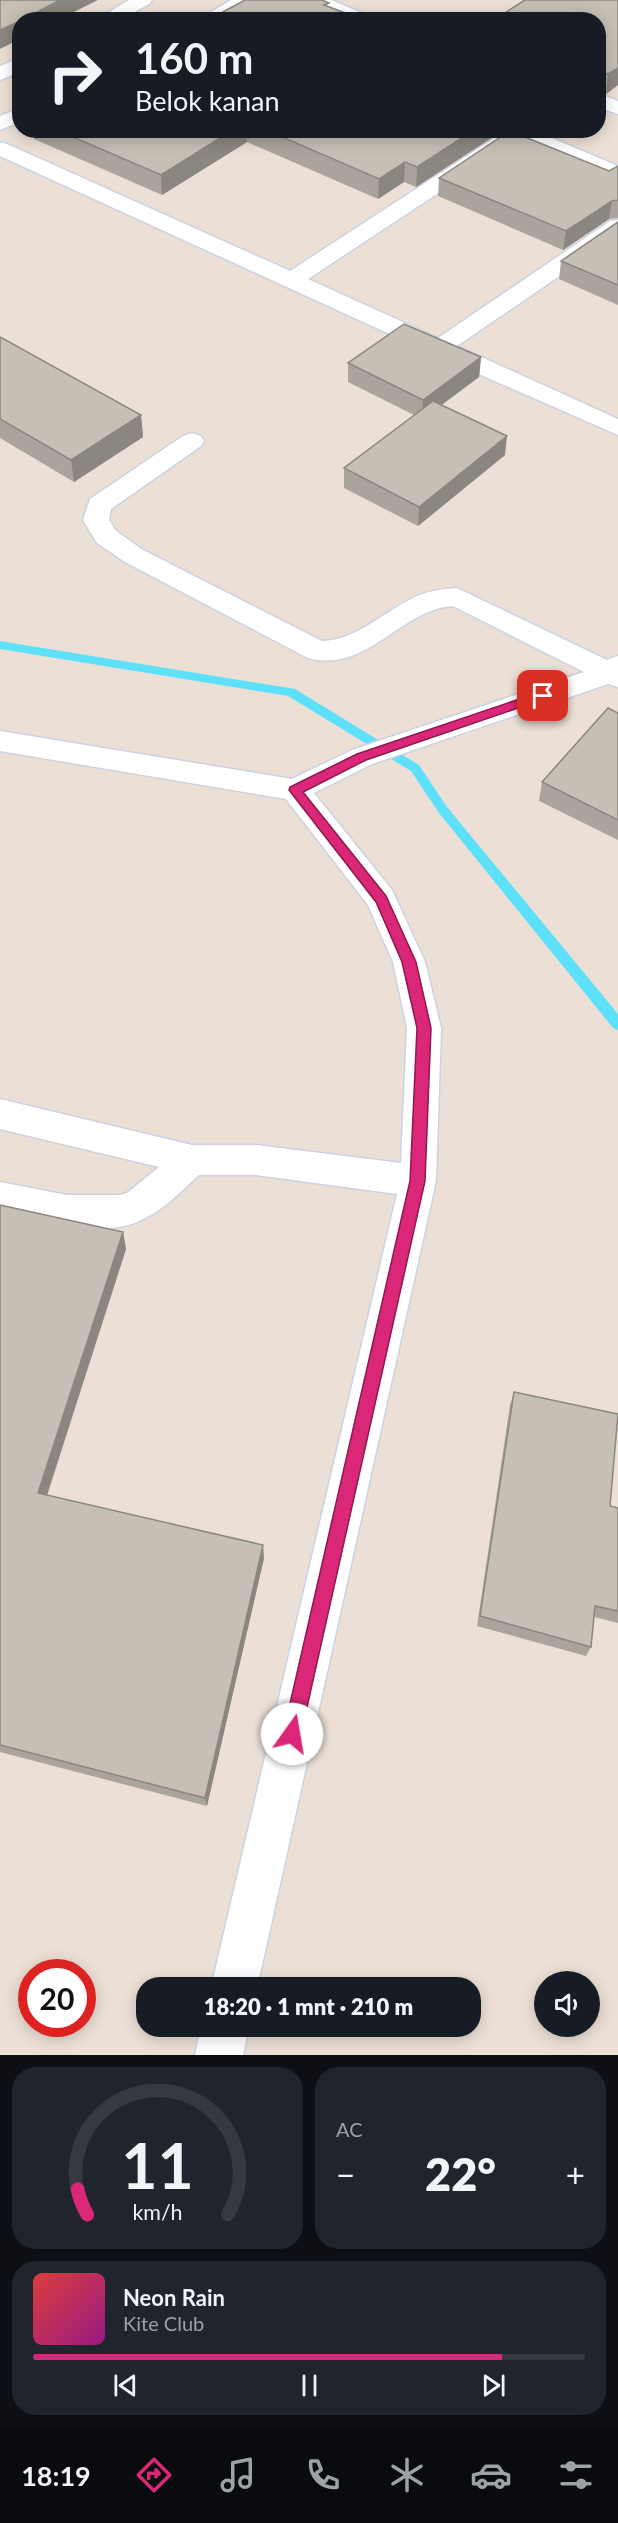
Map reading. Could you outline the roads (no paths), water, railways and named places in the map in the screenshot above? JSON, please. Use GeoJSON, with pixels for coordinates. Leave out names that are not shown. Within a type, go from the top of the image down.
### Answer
{"type":"FeatureCollection","features":[{"type":"Feature","properties":{"kind":"lane"},"geometry":{"type":"LineString","coordinates":[[120,12],[143,0]]}},
{"type":"Feature","properties":{"kind":"lane"},"geometry":{"type":"LineString","coordinates":[[222,12],[245,0]]}},
{"type":"Feature","properties":{"kind":"lane"},"geometry":{"type":"LineString","coordinates":[[316,0],[344,12]]}},
{"type":"Feature","properties":{"kind":"lane"},"geometry":{"type":"LineString","coordinates":[[293,279],[506,138]]}},
{"type":"Feature","properties":{"kind":"lane"},"geometry":{"type":"LineString","coordinates":[[527,138],[601,157],[618,174]]}},
{"type":"Feature","properties":{"kind":"lane"},"geometry":{"type":"LineString","coordinates":[[0,148],[618,428]]}},
{"type":"Feature","properties":{"kind":"lane"},"geometry":{"type":"LineString","coordinates":[[439,348],[618,226]]}},
{"type":"Feature","properties":{"kind":"lane"},"geometry":{"type":"LineString","coordinates":[[192,441],[99,505],[96,520],[106,537],[134,556],[318,651],[332,652],[349,647],[402,618],[425,602],[446,596],[457,597],[616,672]]}},
{"type":"Feature","properties":{"kind":"lane"},"geometry":{"type":"LineString","coordinates":[[0,741],[295,790],[362,757],[616,672]]}},
{"type":"Feature","properties":{"kind":"lane"},"geometry":{"type":"LineString","coordinates":[[237,1977],[418,1181],[424,1028],[409,962],[381,899],[295,790]]}},
{"type":"Feature","properties":{"kind":"lane"},"geometry":{"type":"LineString","coordinates":[[0,1114],[192,1160],[256,1160],[418,1181]]}},
{"type":"Feature","properties":{"kind":"lane"},"geometry":{"type":"LineString","coordinates":[[0,1198],[56,1209],[99,1213],[134,1207],[192,1160]]}},
{"type":"Feature","properties":{"kind":"lane"},"geometry":{"type":"LineString","coordinates":[[219,2055],[223,2037]]}},
{"type":"Feature","properties":{"kind":"waterway"},"geometry":{"type":"LineString","coordinates":[[0,645],[291,692],[415,768],[443,810],[618,1024]]}}]}
